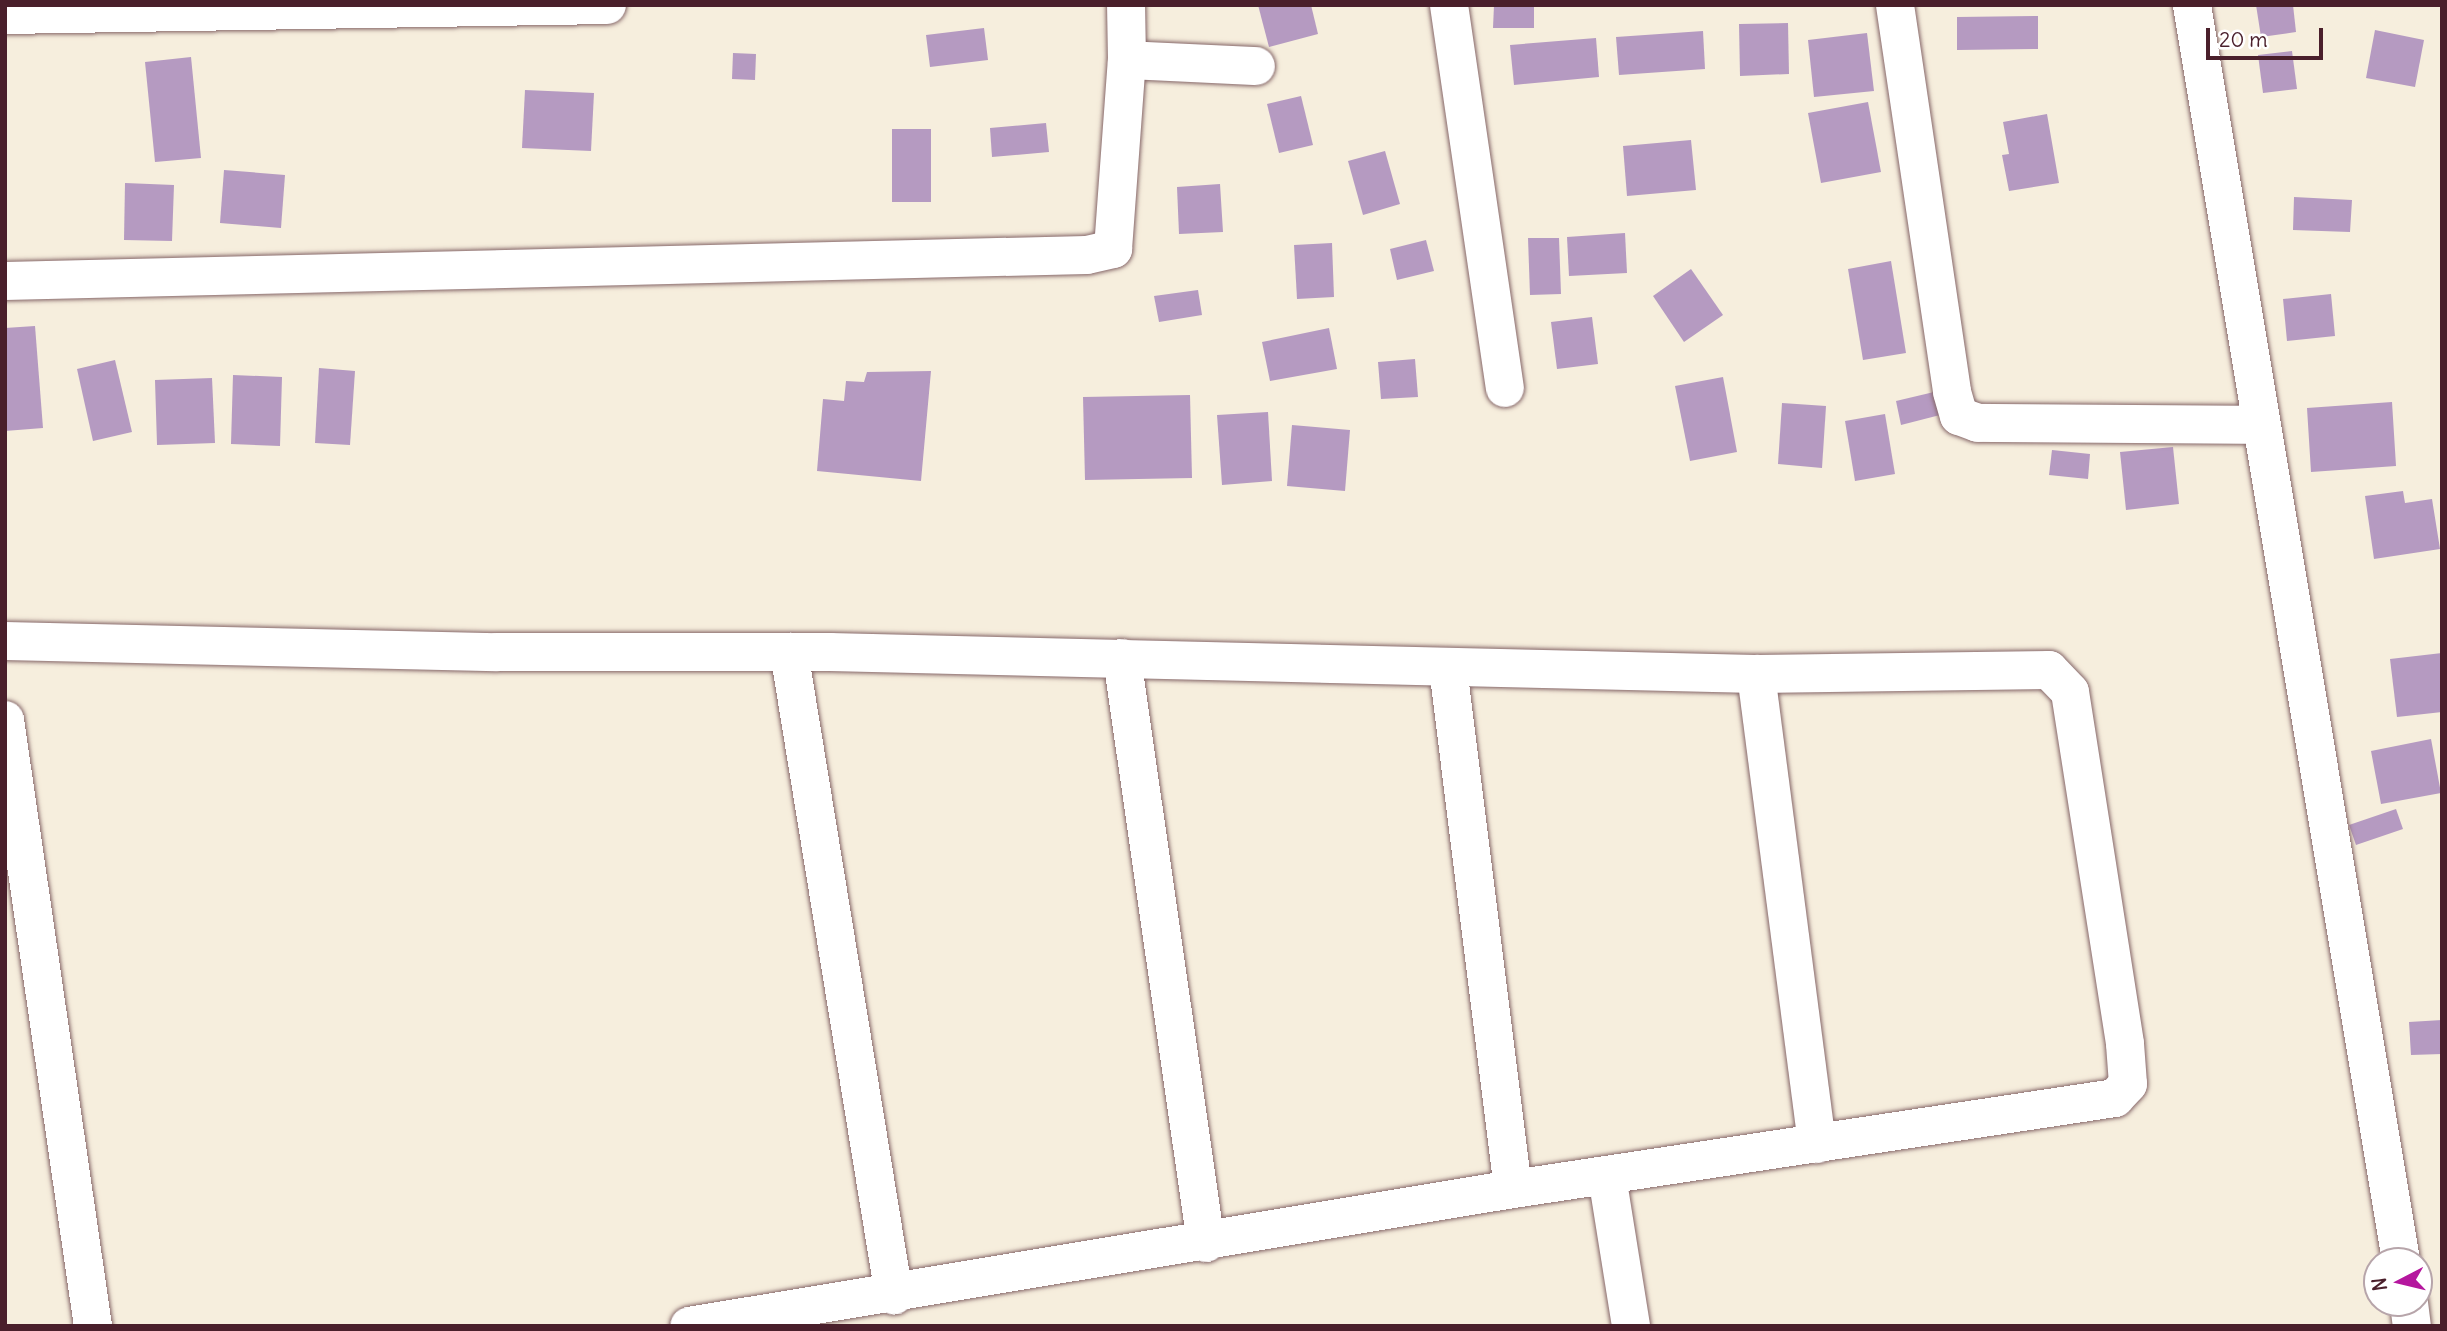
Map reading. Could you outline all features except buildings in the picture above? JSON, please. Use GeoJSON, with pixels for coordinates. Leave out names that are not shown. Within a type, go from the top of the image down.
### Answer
{"type":"FeatureCollection","features":[{"type":"Feature","properties":{"kind":"street"},"geometry":{"type":"LineString","coordinates":[[5,15],[607,5]]}},
{"type":"Feature","properties":{"kind":"street"},"geometry":{"type":"LineString","coordinates":[[5,281],[1087,255],[1113,249],[1127,60],[1126,5]]}},
{"type":"Feature","properties":{"kind":"street"},"geometry":{"type":"LineString","coordinates":[[1449,5],[1506,388]]}},
{"type":"Feature","properties":{"kind":"street"},"geometry":{"type":"LineString","coordinates":[[1895,5],[1952,392],[1959,416],[1978,422],[2258,425]]}},
{"type":"Feature","properties":{"kind":"street"},"geometry":{"type":"LineString","coordinates":[[2192,5],[2258,425],[2399,1247]]}},
{"type":"Feature","properties":{"kind":"street"},"geometry":{"type":"LineString","coordinates":[[1127,60],[1256,66]]}},
{"type":"Feature","properties":{"kind":"street"},"geometry":{"type":"LineString","coordinates":[[5,641],[497,652],[789,652],[1122,658],[1756,674],[2049,670],[2059,677],[2070,692],[2125,1044],[2128,1084],[2115,1098],[1513,1189],[1206,1243],[874,1307],[689,1326]]}},
{"type":"Feature","properties":{"kind":"street"},"geometry":{"type":"LineString","coordinates":[[789,652],[874,1307]]}},
{"type":"Feature","properties":{"kind":"street"},"geometry":{"type":"LineString","coordinates":[[1122,658],[1206,1243]]}},
{"type":"Feature","properties":{"kind":"street"},"geometry":{"type":"LineString","coordinates":[[1448,668],[1513,1189]]}},
{"type":"Feature","properties":{"kind":"street"},"geometry":{"type":"LineString","coordinates":[[1756,674],[1817,1144]]}},
{"type":"Feature","properties":{"kind":"street"},"geometry":{"type":"LineString","coordinates":[[5,720],[93,1326]]}},
{"type":"Feature","properties":{"kind":"street"},"geometry":{"type":"LineString","coordinates":[[1607,1176],[1631,1326]]}}]}
